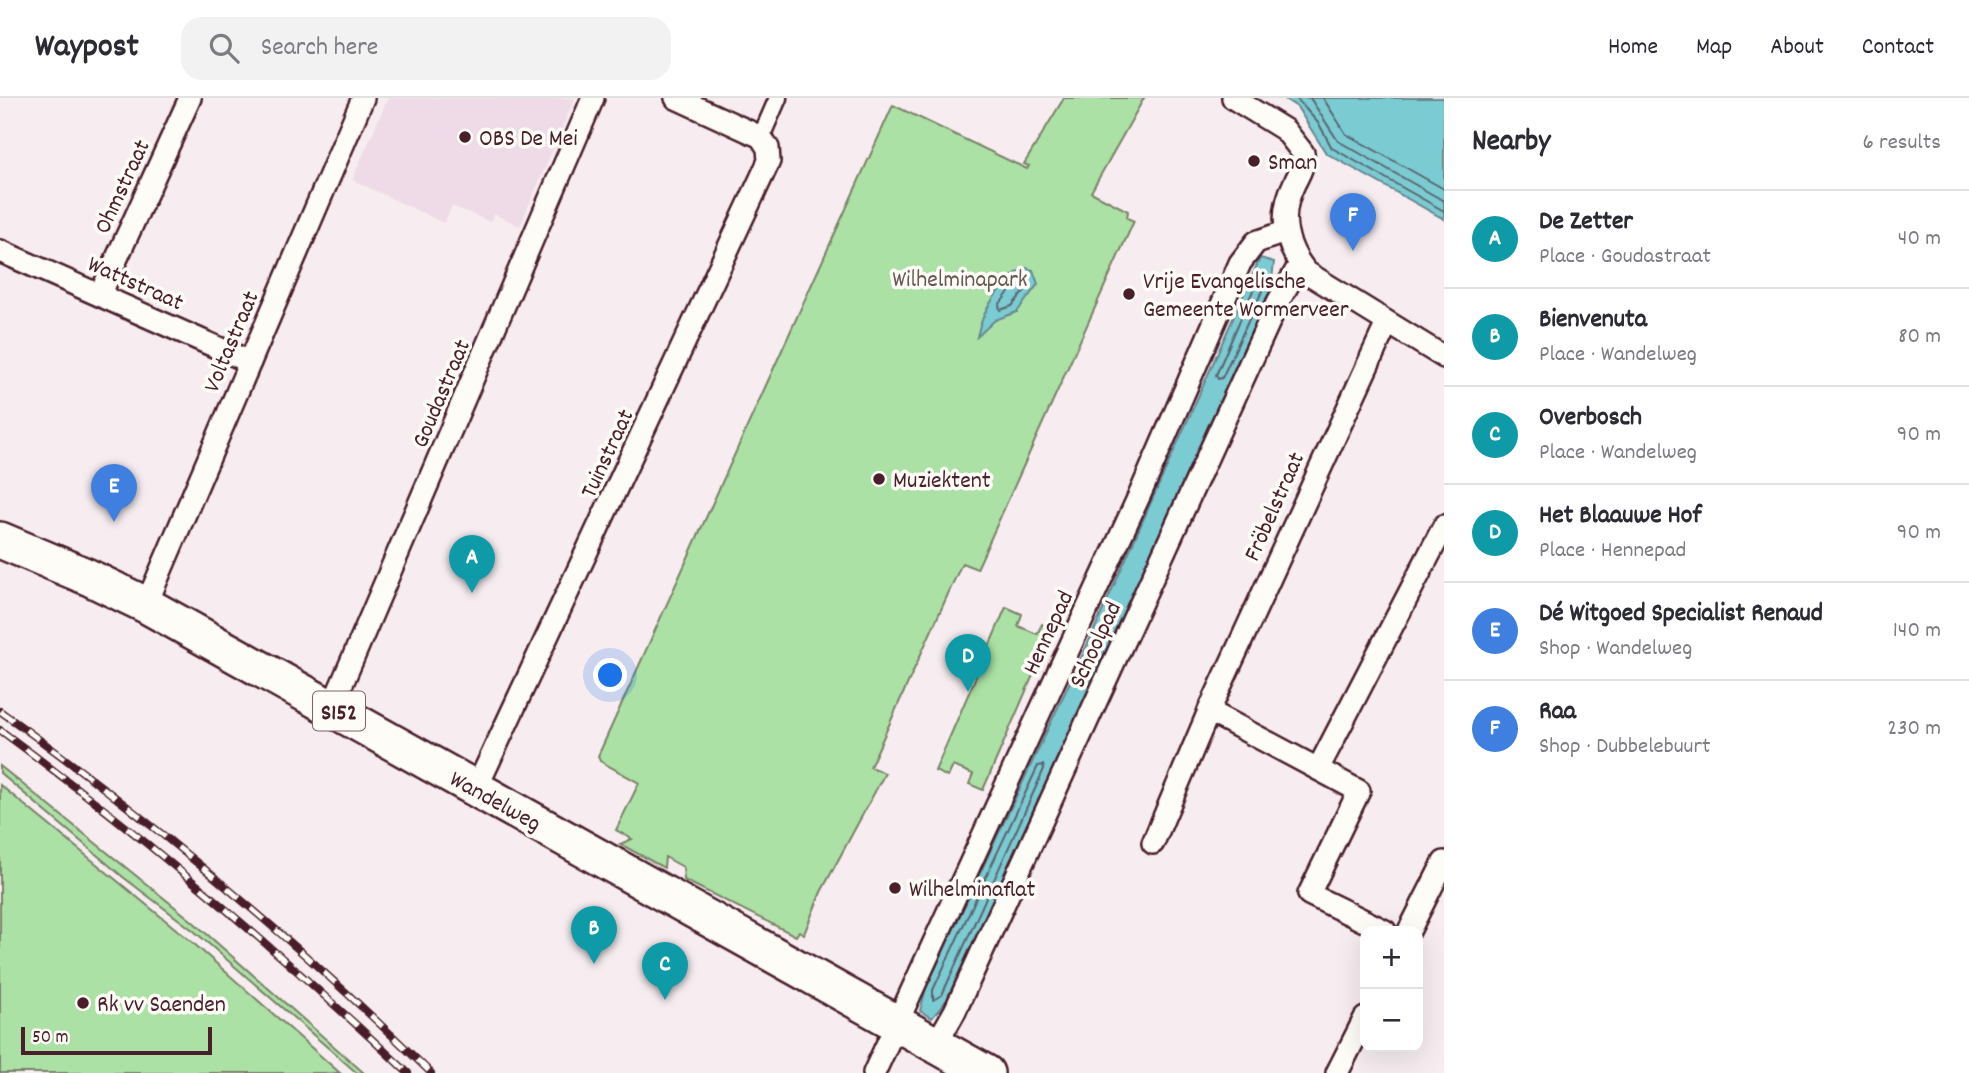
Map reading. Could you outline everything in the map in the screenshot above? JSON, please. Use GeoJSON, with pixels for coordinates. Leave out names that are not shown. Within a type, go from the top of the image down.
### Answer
{"type":"FeatureCollection","features":[{"type":"Feature","properties":{"kind":"main road","name":"Wandelweg"},"geometry":{"type":"LineString","coordinates":[[0,540],[89,577],[146,606],[332,707],[986,1073]]}},
{"type":"Feature","properties":{"kind":"street","name":"Ohmstraat"},"geometry":{"type":"LineString","coordinates":[[100,295],[190,98]]}},
{"type":"Feature","properties":{"kind":"street","name":"Voltastraat"},"geometry":{"type":"LineString","coordinates":[[146,606],[363,98]]}},
{"type":"Feature","properties":{"kind":"street","name":"Goudastraat"},"geometry":{"type":"LineString","coordinates":[[332,707],[593,98]]}},
{"type":"Feature","properties":{"kind":"street"},"geometry":{"type":"LineString","coordinates":[[676,98],[761,137],[778,98]]}},
{"type":"Feature","properties":{"kind":"street"},"geometry":{"type":"LineString","coordinates":[[1233,98],[1285,130],[1303,153],[1302,167],[1285,204],[1285,232],[1300,264],[1315,281],[1444,357]]}},
{"type":"Feature","properties":{"kind":"street","name":"Tuinstraat"},"geometry":{"type":"LineString","coordinates":[[476,789],[769,161],[768,148],[761,137]]}},
{"type":"Feature","properties":{"kind":"street","name":"Hennepad"},"geometry":{"type":"LineString","coordinates":[[874,1073],[915,1035],[1140,494],[1240,262],[1256,242],[1285,232]]}},
{"type":"Feature","properties":{"kind":"street","name":"Wattstraat"},"geometry":{"type":"LineString","coordinates":[[0,251],[250,362]]}},
{"type":"Feature","properties":{"kind":"street","name":"Schoolpad"},"geometry":{"type":"LineString","coordinates":[[915,1035],[956,1011],[1278,302],[1300,264]]}},
{"type":"Feature","properties":{"kind":"street","name":"Fröbelstraat"},"geometry":{"type":"LineString","coordinates":[[1153,843],[1209,711],[1387,323]]}},
{"type":"Feature","properties":{"kind":"street"},"geometry":{"type":"LineString","coordinates":[[1318,769],[1444,526]]}},
{"type":"Feature","properties":{"kind":"street"},"geometry":{"type":"LineString","coordinates":[[1209,711],[1359,791],[1309,894],[1375,926]]}},
{"type":"Feature","properties":{"kind":"street"},"geometry":{"type":"LineString","coordinates":[[1412,926],[1444,862]]}},
{"type":"Feature","properties":{"kind":"street"},"geometry":{"type":"LineString","coordinates":[[1337,1073],[1360,1028]]}},
{"type":"Feature","properties":{"kind":"shaded area","name":"OBS De Mei"},"geometry":{"type":"Polygon","coordinates":[[[388,98],[575,98],[520,226],[494,214],[490,222],[452,206],[444,223],[352,180],[388,98]]]}},
{"type":"Feature","properties":{"kind":"green space","name":"Wilhelminapark"},"geometry":{"type":"Polygon","coordinates":[[[1064,98],[1144,98],[1091,192],[1128,211],[1127,218],[1134,221],[977,569],[962,563],[870,767],[885,773],[821,892],[804,934],[799,931],[796,936],[684,880],[683,867],[665,857],[664,868],[620,844],[632,839],[616,830],[639,783],[600,761],[598,756],[893,105],[1027,169],[1029,166],[1024,164],[1064,98]]]}},
{"type":"Feature","properties":{"kind":"green space"},"geometry":{"type":"Polygon","coordinates":[[[1006,607],[1022,614],[1018,626],[1037,634],[1042,624],[1053,629],[983,790],[969,784],[973,774],[953,766],[948,777],[935,771],[1006,607]]]}},
{"type":"Feature","properties":{"kind":"green space"},"geometry":{"type":"Polygon","coordinates":[[[0,766],[191,920],[364,1073],[357,1073],[194,931],[123,877],[0,773],[0,766]]]}},
{"type":"Feature","properties":{"kind":"green space"},"geometry":{"type":"Polygon","coordinates":[[[0,785],[192,942],[340,1073],[0,1073],[0,785]]]}},
{"type":"Feature","properties":{"kind":"water"},"geometry":{"type":"Polygon","coordinates":[[[1283,98],[1444,98],[1444,219],[1326,153],[1297,107],[1283,98]]]}},
{"type":"Feature","properties":{"kind":"water"},"geometry":{"type":"Polygon","coordinates":[[[1260,258],[1274,262],[1271,289],[947,1000],[932,1018],[920,1011],[926,988],[1090,639],[1260,258]]]}},
{"type":"Feature","properties":{"kind":"water"},"geometry":{"type":"Polygon","coordinates":[[[1026,268],[1033,270],[1038,284],[1017,312],[995,320],[977,337],[983,317],[994,296],[1009,279],[1026,268]]]}},
{"type":"Feature","properties":{"kind":"railway"},"geometry":{"type":"LineString","coordinates":[[0,711],[113,795],[222,884],[328,976],[431,1073]]}},
{"type":"Feature","properties":{"kind":"railway"},"geometry":{"type":"LineString","coordinates":[[0,730],[210,895],[408,1073]]}},
{"type":"Feature","properties":{"kind":"place","name":"OBS De Mei"},"geometry":{"type":"Point","coordinates":[465,137]}},
{"type":"Feature","properties":{"kind":"place","name":"Sman"},"geometry":{"type":"Point","coordinates":[1254,161]}},
{"type":"Feature","properties":{"kind":"place","name":"Raa"},"geometry":{"type":"Point","coordinates":[1353,251]}},
{"type":"Feature","properties":{"kind":"place","name":"Vrije Evangelische Gemeente Wormerveer"},"geometry":{"type":"Point","coordinates":[1129,294]}},
{"type":"Feature","properties":{"kind":"place","name":"Muziektent"},"geometry":{"type":"Point","coordinates":[879,479]}},
{"type":"Feature","properties":{"kind":"place","name":"Dé Witgoed Specialist Renaud"},"geometry":{"type":"Point","coordinates":[114,522]}},
{"type":"Feature","properties":{"kind":"place","name":"De Zetter"},"geometry":{"type":"Point","coordinates":[472,593]}},
{"type":"Feature","properties":{"kind":"place","name":"Het Blaauwe Hof"},"geometry":{"type":"Point","coordinates":[968,692]}},
{"type":"Feature","properties":{"kind":"place","name":"Wilhelminaflat"},"geometry":{"type":"Point","coordinates":[895,888]}},
{"type":"Feature","properties":{"kind":"place","name":"Bienvenuta"},"geometry":{"type":"Point","coordinates":[594,964]}},
{"type":"Feature","properties":{"kind":"place","name":"Overbosch"},"geometry":{"type":"Point","coordinates":[665,1000]}},
{"type":"Feature","properties":{"kind":"place","name":"Rk vv Saenden"},"geometry":{"type":"Point","coordinates":[83,1003]}}]}
